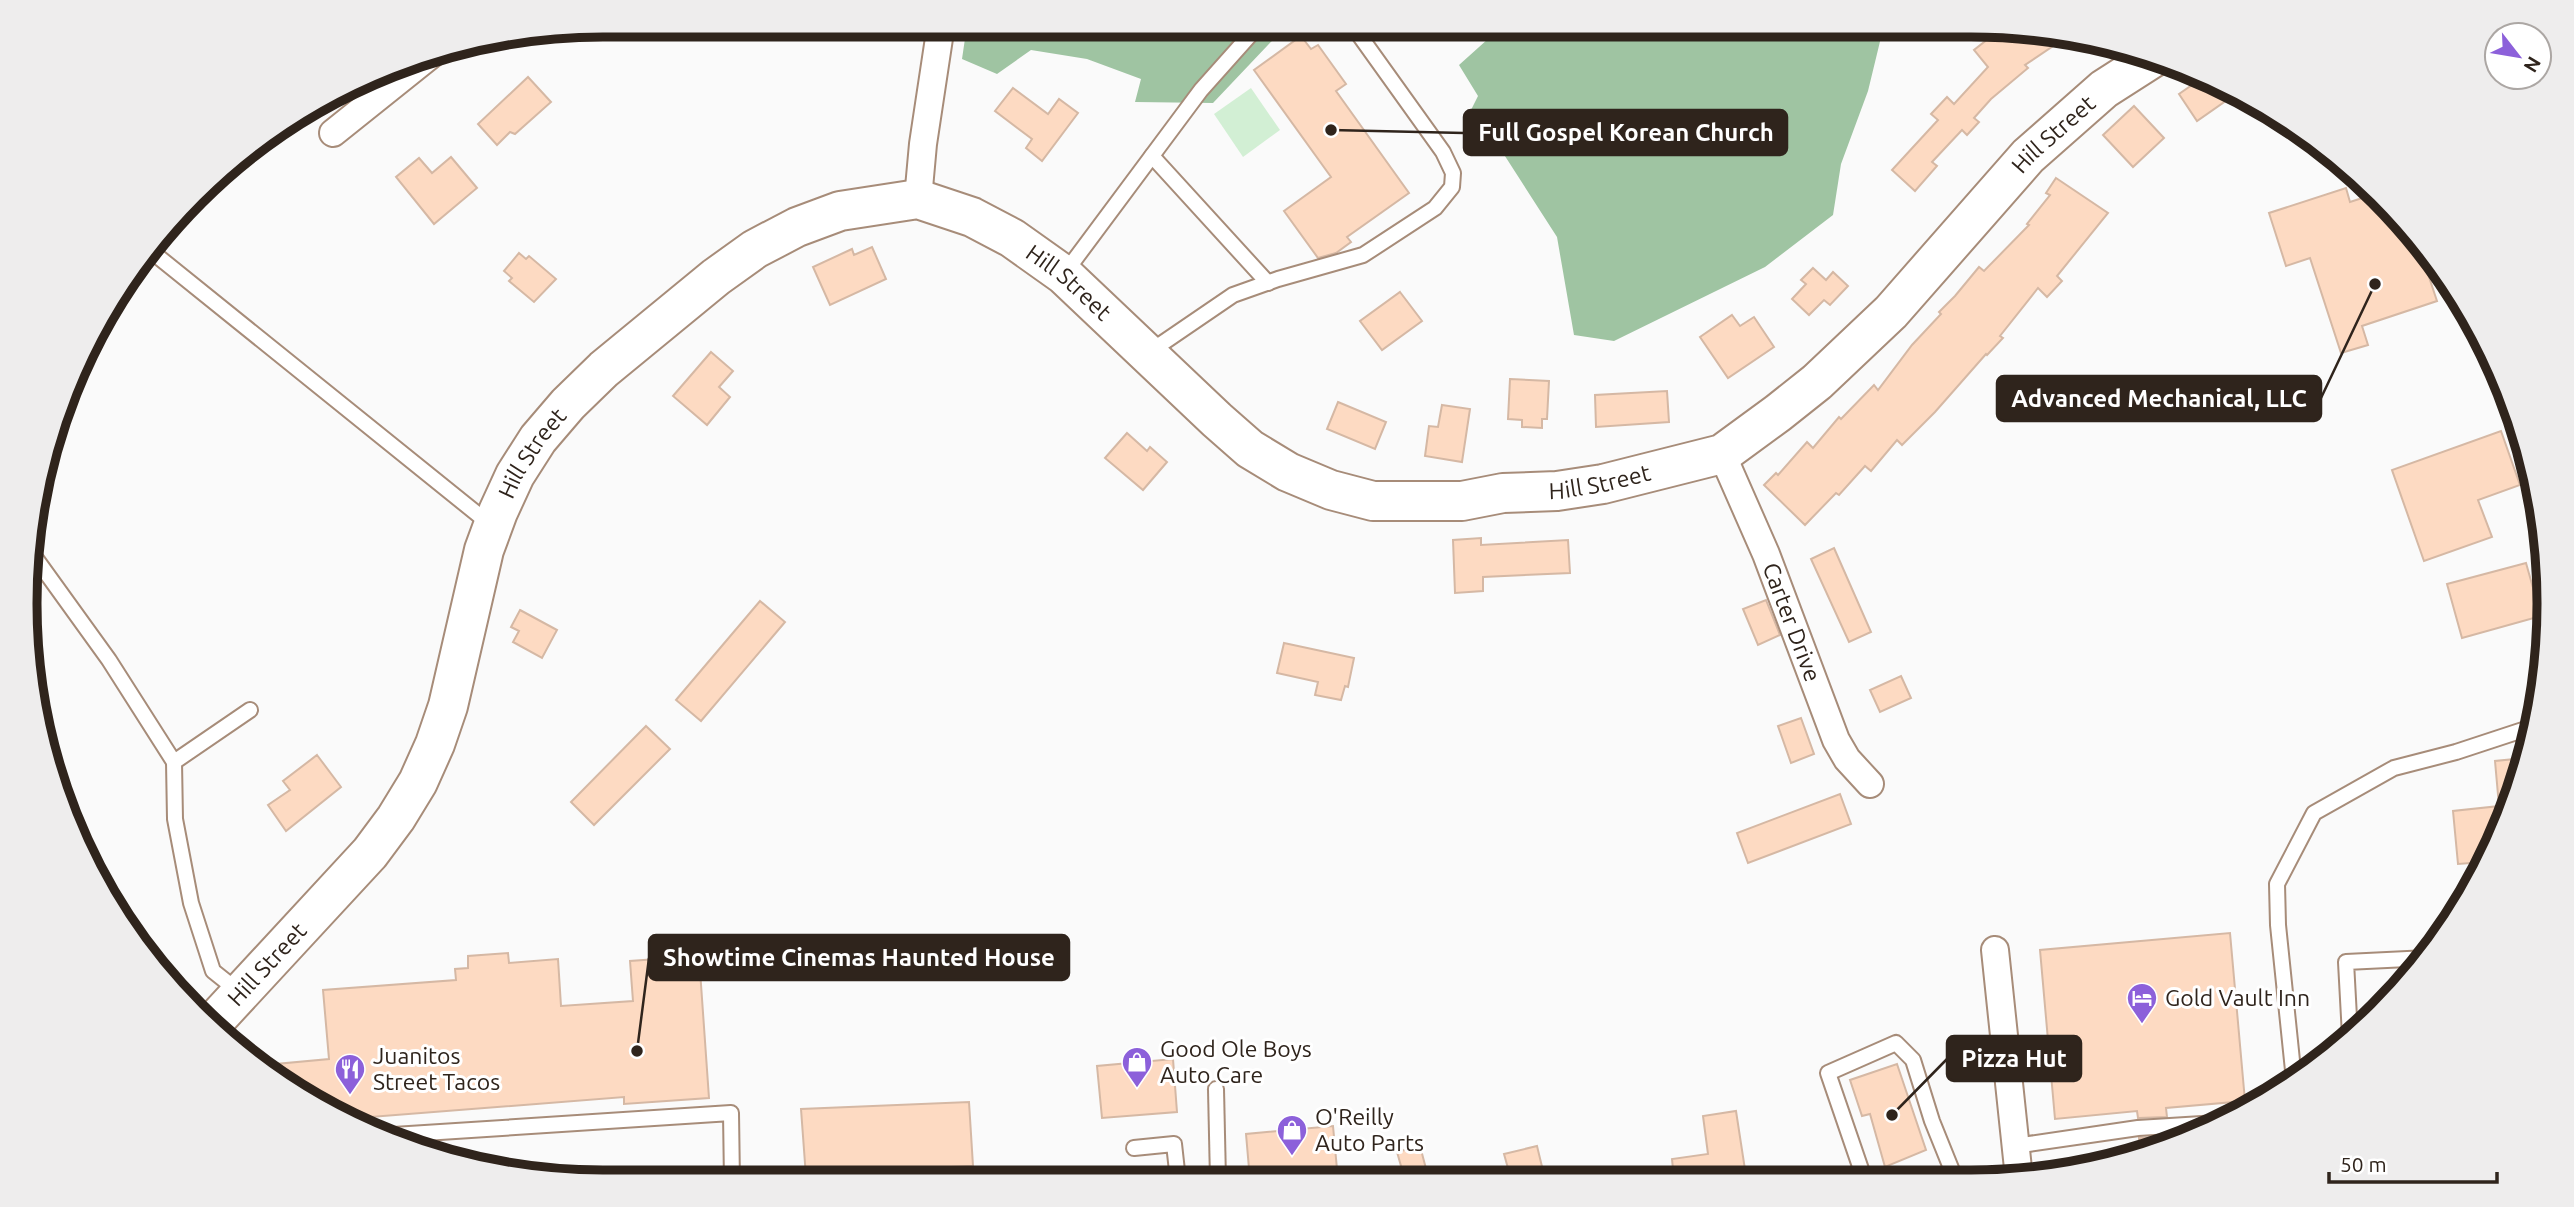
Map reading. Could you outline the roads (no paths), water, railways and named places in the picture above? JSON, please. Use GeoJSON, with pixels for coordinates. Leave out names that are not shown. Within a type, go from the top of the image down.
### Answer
{"type":"FeatureCollection","features":[{"type":"Feature","properties":{"kind":"street"},"geometry":{"type":"LineString","coordinates":[[918,199],[923,144],[939,37]]}},
{"type":"Feature","properties":{"kind":"street","name":"Hill Street"},"geometry":{"type":"LineString","coordinates":[[218,1018],[370,853],[397,818],[418,782],[436,744],[449,706],[474,589],[492,526],[521,466],[538,439],[568,404],[604,369],[716,277],[755,249],[808,223],[840,211],[918,199],[972,217],[1012,238],[1063,275],[1250,449],[1288,472],[1331,490],[1373,501],[1462,501],[1503,493],[1557,491],[1603,484],[1722,454],[1817,382],[1891,312],[2028,156],[2104,89],[2143,64]]}},
{"type":"Feature","properties":{"kind":"street"},"geometry":{"type":"LineString","coordinates":[[333,133],[410,71]]}},
{"type":"Feature","properties":{"kind":"street","name":"Carter Drive"},"geometry":{"type":"LineString","coordinates":[[1722,454],[1766,554],[1836,740],[1847,759],[1870,784]]}},
{"type":"Feature","properties":{"kind":"street"},"geometry":{"type":"LineString","coordinates":[[1995,950],[2018,1168]]}},
{"type":"Feature","properties":{"kind":"lane"},"geometry":{"type":"LineString","coordinates":[[1063,275],[1201,90],[1248,37]]}},
{"type":"Feature","properties":{"kind":"lane"},"geometry":{"type":"LineString","coordinates":[[1146,354],[1234,295],[1363,255],[1435,208],[1452,187],[1453,173],[1443,152],[1361,37]]}},
{"type":"Feature","properties":{"kind":"lane"},"geometry":{"type":"LineString","coordinates":[[1152,156],[1268,283]]}},
{"type":"Feature","properties":{"kind":"lane"},"geometry":{"type":"LineString","coordinates":[[156,255],[492,526]]}},
{"type":"Feature","properties":{"kind":"lane"},"geometry":{"type":"LineString","coordinates":[[38,563],[109,660],[174,762],[175,819],[191,903],[213,971],[241,993]]}},
{"type":"Feature","properties":{"kind":"lane"},"geometry":{"type":"LineString","coordinates":[[174,762],[250,710]]}},
{"type":"Feature","properties":{"kind":"lane"},"geometry":{"type":"LineString","coordinates":[[2293,1069],[2278,925],[2277,884],[2314,813],[2394,768],[2523,730]]}},
{"type":"Feature","properties":{"kind":"lane"},"geometry":{"type":"LineString","coordinates":[[2349,1025],[2346,962],[2412,959]]}},
{"type":"Feature","properties":{"kind":"lane"},"geometry":{"type":"LineString","coordinates":[[1861,1170],[1828,1073],[1896,1043],[1913,1060],[1932,1121],[1952,1170]]}},
{"type":"Feature","properties":{"kind":"lane"},"geometry":{"type":"LineString","coordinates":[[1216,1089],[1218,1170]]}},
{"type":"Feature","properties":{"kind":"lane"},"geometry":{"type":"LineString","coordinates":[[406,1134],[732,1113],[732,1170]]}},
{"type":"Feature","properties":{"kind":"lane"},"geometry":{"type":"LineString","coordinates":[[2015,1146],[2138,1128],[2192,1125]]}},
{"type":"Feature","properties":{"kind":"lane"},"geometry":{"type":"LineString","coordinates":[[1134,1148],[1174,1144],[1177,1170]]}},
{"type":"Feature","properties":{"kind":"place","name":"Full Gospel Korean Church"},"geometry":{"type":"Point","coordinates":[1331,130]}},
{"type":"Feature","properties":{"kind":"place","name":"Advanced Mechanical, LLC"},"geometry":{"type":"Point","coordinates":[2375,284]}},
{"type":"Feature","properties":{"kind":"place","name":"Gold Vault Inn"},"geometry":{"type":"Point","coordinates":[2142,1025]}},
{"type":"Feature","properties":{"kind":"place","name":"Showtime Cinemas Haunted House"},"geometry":{"type":"Point","coordinates":[637,1051]}},
{"type":"Feature","properties":{"kind":"place","name":"Good Ole Boys Auto Care"},"geometry":{"type":"Point","coordinates":[1137,1089]}},
{"type":"Feature","properties":{"kind":"place","name":"Juanitos Street Tacos"},"geometry":{"type":"Point","coordinates":[350,1096]}},
{"type":"Feature","properties":{"kind":"place","name":"Pizza Hut"},"geometry":{"type":"Point","coordinates":[1892,1115]}},
{"type":"Feature","properties":{"kind":"place","name":"O'Reilly Auto Parts"},"geometry":{"type":"Point","coordinates":[1292,1157]}}]}
